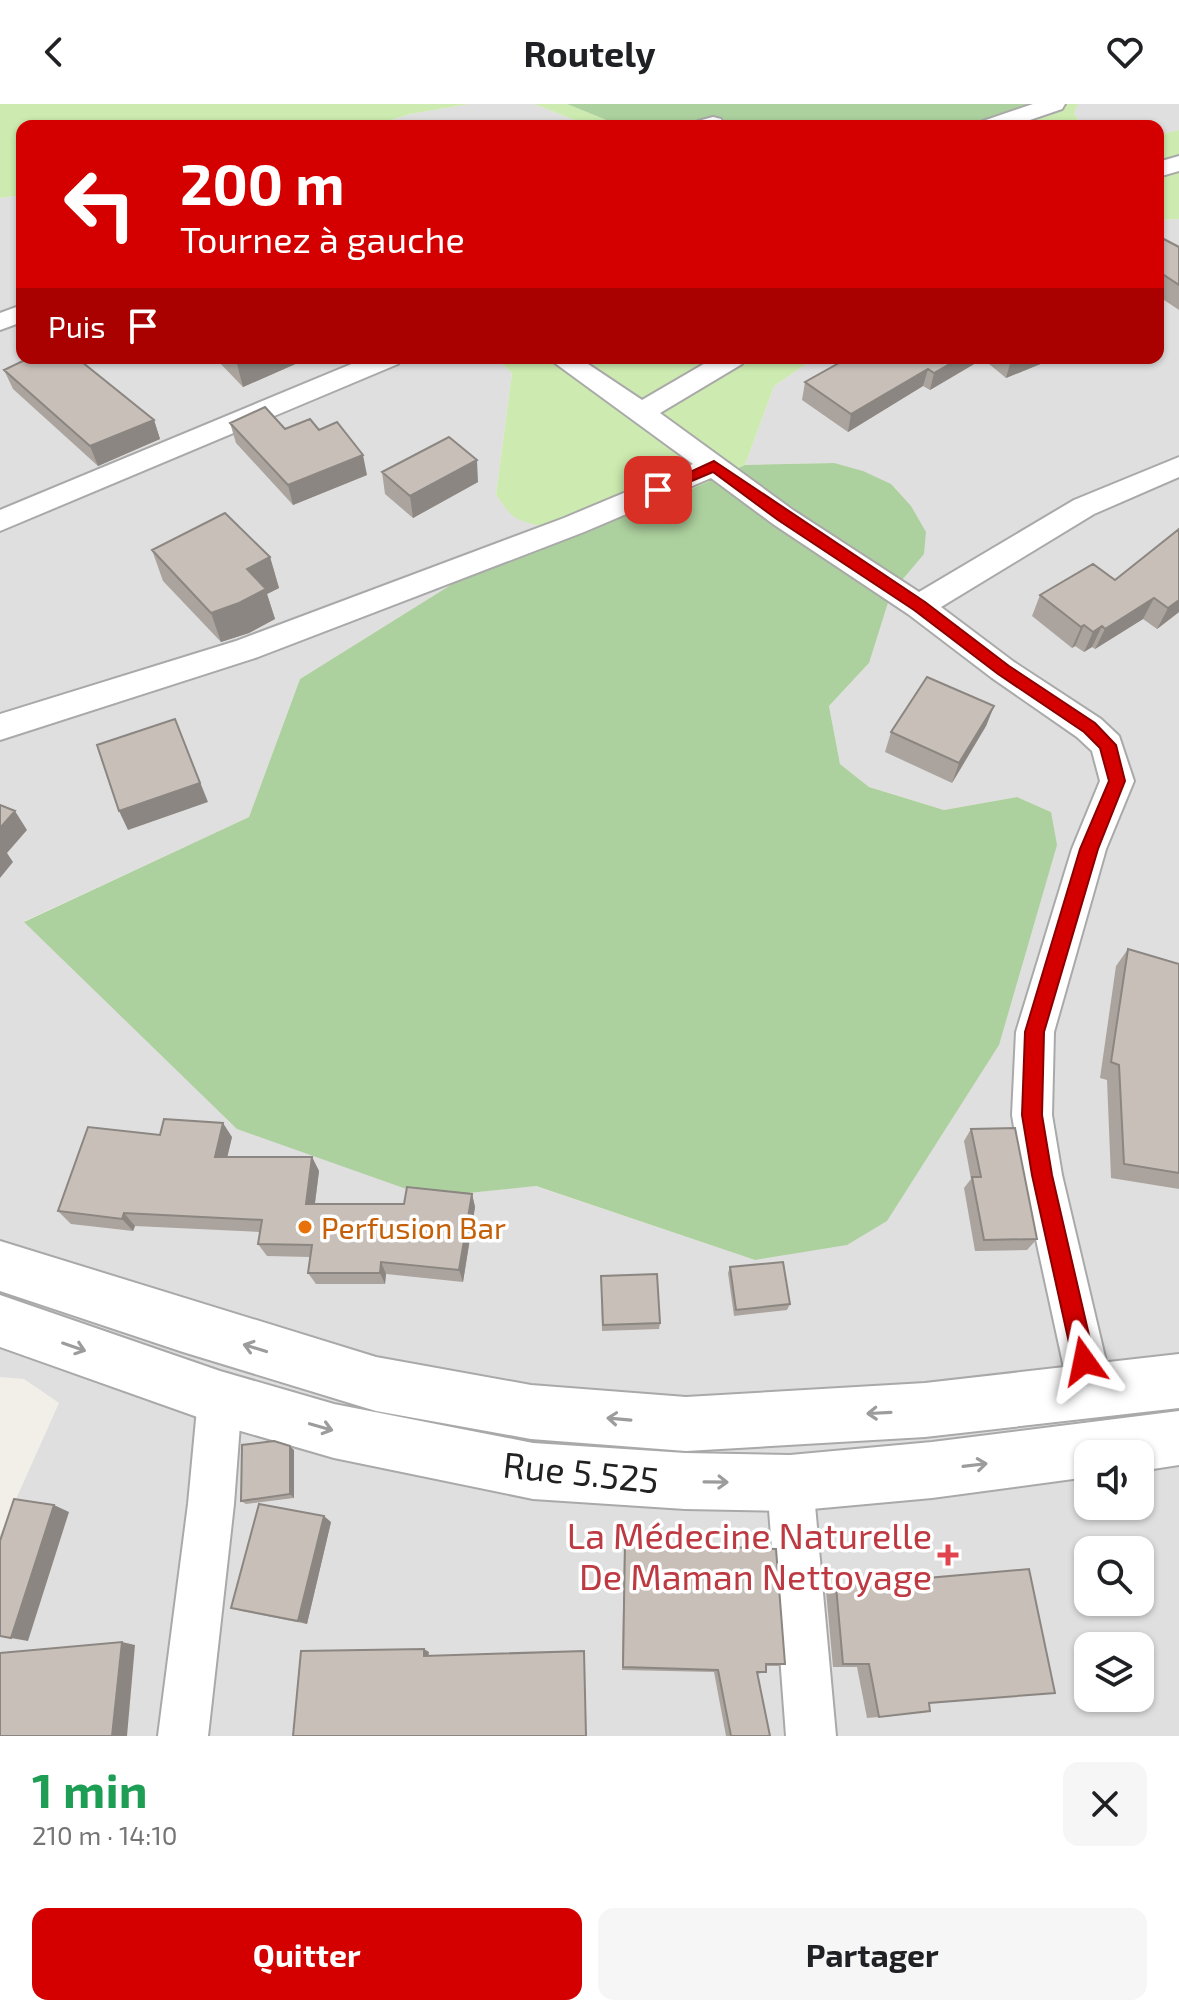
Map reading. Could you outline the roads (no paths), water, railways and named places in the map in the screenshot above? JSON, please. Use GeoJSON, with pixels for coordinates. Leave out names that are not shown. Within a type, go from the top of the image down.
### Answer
{"type":"FeatureCollection","features":[{"type":"Feature","properties":{"kind":"street"},"geometry":{"type":"LineString","coordinates":[[1008,120],[1054,104]]}},
{"type":"Feature","properties":{"kind":"street"},"geometry":{"type":"LineString","coordinates":[[0,521],[375,364]]}},
{"type":"Feature","properties":{"kind":"street"},"geometry":{"type":"LineString","coordinates":[[570,364],[641,412],[783,517],[919,606],[1003,670],[1089,728],[1107,745],[1114,760],[1117,781],[1089,849],[1035,1032],[1032,1115],[1042,1175],[1091,1391]]}},
{"type":"Feature","properties":{"kind":"street"},"geometry":{"type":"LineString","coordinates":[[641,412],[723,364]]}},
{"type":"Feature","properties":{"kind":"street"},"geometry":{"type":"LineString","coordinates":[[0,727],[247,649],[574,525],[714,466]]}},
{"type":"Feature","properties":{"kind":"street"},"geometry":{"type":"LineString","coordinates":[[919,606],[1084,507],[1179,466]]}},
{"type":"Feature","properties":{"kind":"street","name":"Rue 5.525"},"geometry":{"type":"LineString","coordinates":[[0,1266],[183,1326],[376,1384],[531,1412],[686,1424],[925,1410],[1179,1381]]}},
{"type":"Feature","properties":{"kind":"street","name":"Rue 5.525"},"geometry":{"type":"LineString","coordinates":[[0,1321],[220,1398],[334,1431],[533,1471],[685,1481],[790,1483],[932,1470],[1179,1438]]}},
{"type":"Feature","properties":{"kind":"street"},"geometry":{"type":"LineString","coordinates":[[183,1736],[211,1504],[220,1398]]}},
{"type":"Feature","properties":{"kind":"street"},"geometry":{"type":"LineString","coordinates":[[790,1483],[811,1736]]}},
{"type":"Feature","properties":{"kind":"place","name":"Perfusion Bar"},"geometry":{"type":"Point","coordinates":[305,1227]}},
{"type":"Feature","properties":{"kind":"place","name":"La Médecine Naturelle De Maman Nettoyage"},"geometry":{"type":"Point","coordinates":[948,1555]}}]}
